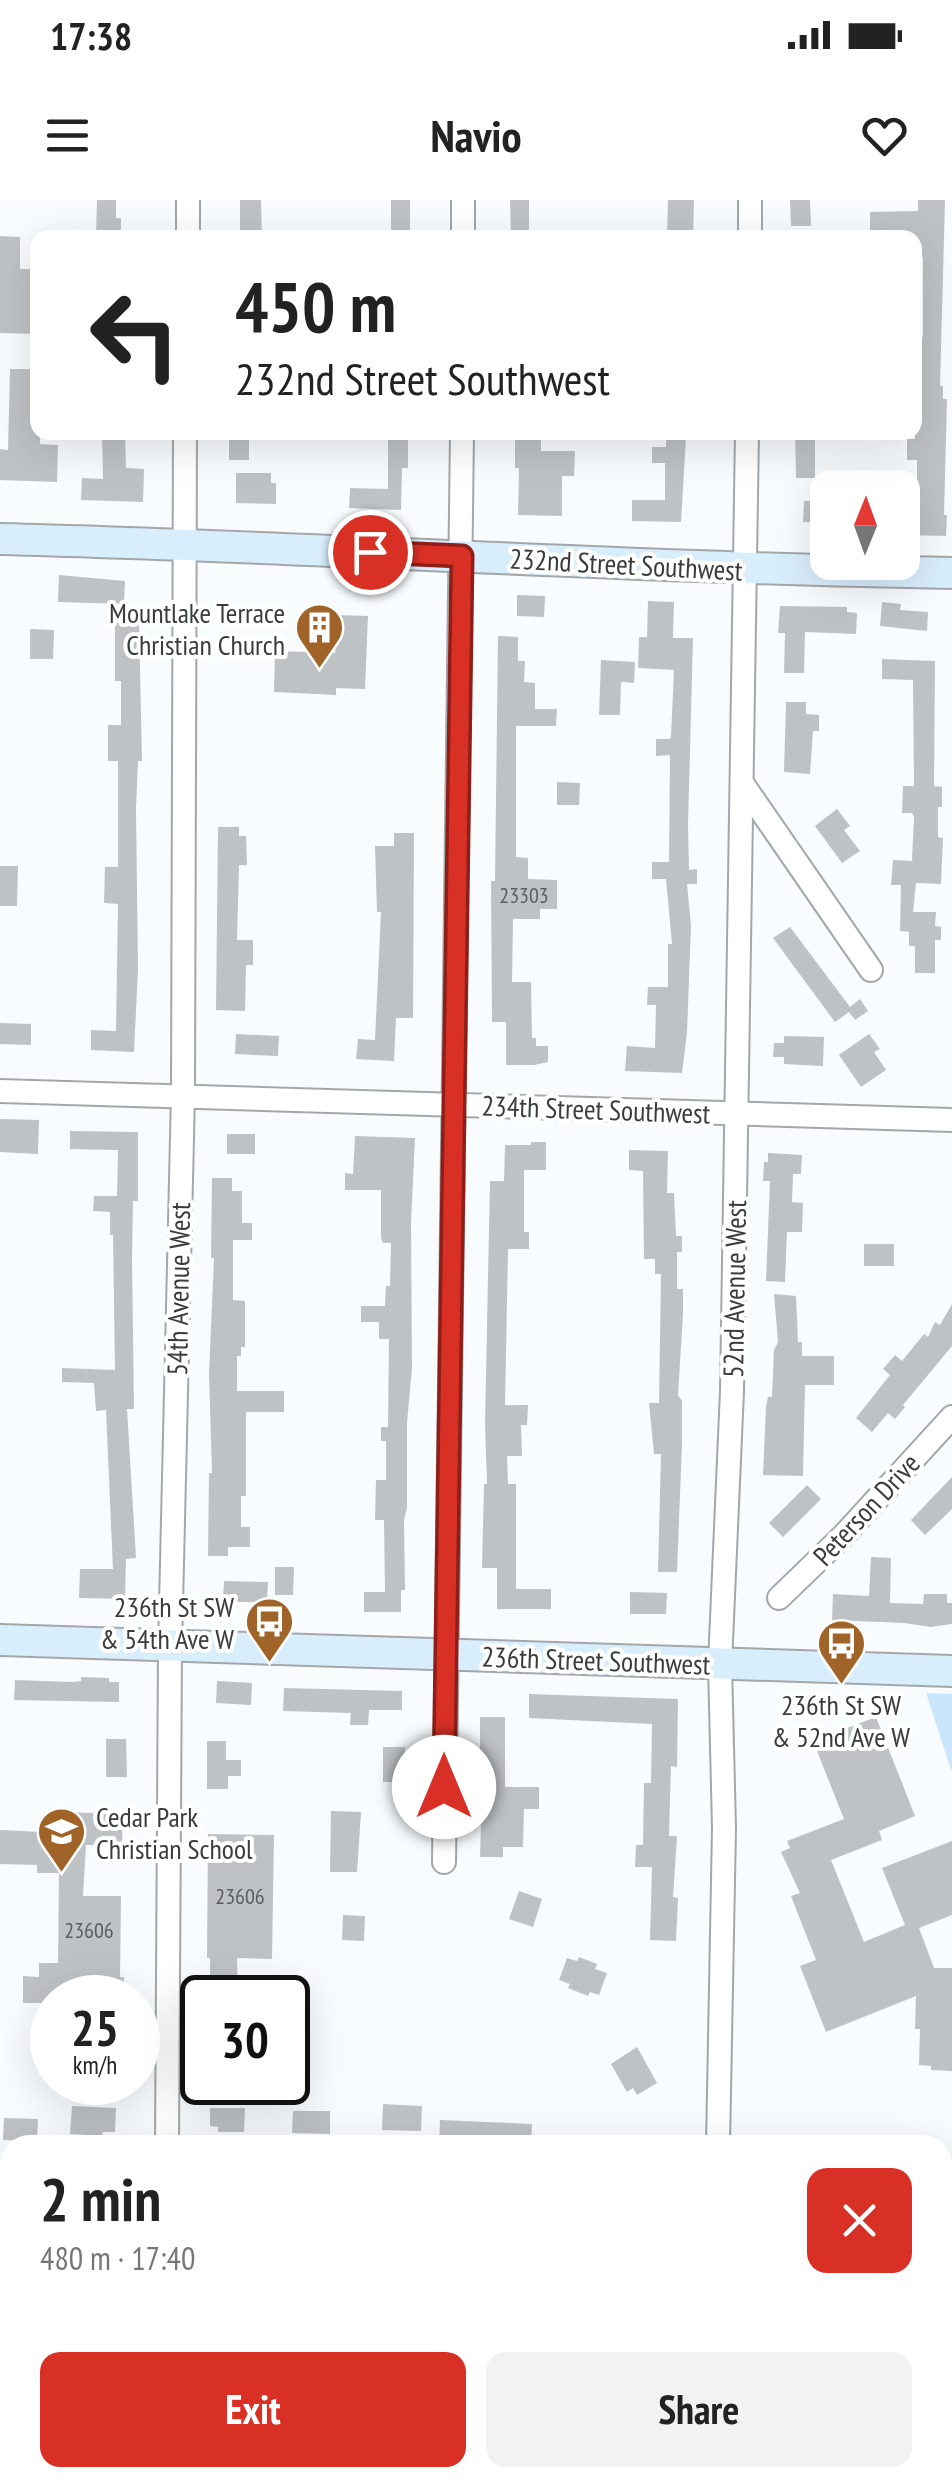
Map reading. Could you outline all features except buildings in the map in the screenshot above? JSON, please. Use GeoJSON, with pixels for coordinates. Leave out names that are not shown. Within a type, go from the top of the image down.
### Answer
{"type":"FeatureCollection","features":[{"type":"Feature","properties":{"kind":"street"},"geometry":{"type":"LineString","coordinates":[[188,200],[188,230]]}},
{"type":"Feature","properties":{"kind":"street"},"geometry":{"type":"LineString","coordinates":[[463,230],[464,200]]}},
{"type":"Feature","properties":{"kind":"street"},"geometry":{"type":"LineString","coordinates":[[750,200],[750,230]]}},
{"type":"Feature","properties":{"kind":"street","name":"54th Avenue West"},"geometry":{"type":"LineString","coordinates":[[167,2135],[170,1648],[182,1095],[185,440]]}},
{"type":"Feature","properties":{"kind":"street"},"geometry":{"type":"LineString","coordinates":[[444,1862],[462,440]]}},
{"type":"Feature","properties":{"kind":"street","name":"52nd Avenue West"},"geometry":{"type":"LineString","coordinates":[[718,2135],[724,1828],[720,1664],[732,1391],[747,440]]}},
{"type":"Feature","properties":{"kind":"street","name":"232nd Street Southwest"},"geometry":{"type":"LineString","coordinates":[[0,539],[183,543],[746,569],[952,572]]}},
{"type":"Feature","properties":{"kind":"street"},"geometry":{"type":"LineString","coordinates":[[742,783],[872,970]]}},
{"type":"Feature","properties":{"kind":"street","name":"234th Street Southwest"},"geometry":{"type":"LineString","coordinates":[[0,1091],[952,1120]]}},
{"type":"Feature","properties":{"kind":"street","name":"Peterson Drive"},"geometry":{"type":"LineString","coordinates":[[779,1598],[844,1535],[952,1417]]}},
{"type":"Feature","properties":{"kind":"street","name":"236th Street Southwest"},"geometry":{"type":"LineString","coordinates":[[0,1640],[952,1671]]}},
{"type":"Feature","properties":{"kind":"shaded area"},"geometry":{"type":"Polygon","coordinates":[[[926,1693],[952,1694],[952,1770],[950,1767],[926,1693]]]}},
{"type":"Feature","properties":{"kind":"place","name":"Mountlake Terrace Christian Church"},"geometry":{"type":"Point","coordinates":[320,670]}},
{"type":"Feature","properties":{"kind":"place","name":"236th St SW & 54th Ave W"},"geometry":{"type":"Point","coordinates":[269,1664]}},
{"type":"Feature","properties":{"kind":"place","name":"236th St SW & 52nd Ave W"},"geometry":{"type":"Point","coordinates":[841,1686]}},
{"type":"Feature","properties":{"kind":"place","name":"Cedar Park Christian School"},"geometry":{"type":"Point","coordinates":[61,1874]}},
{"type":"Feature","properties":{"kind":"route"},"geometry":{"type":"LineString","coordinates":[[370,552],[462,556],[444,1787]]}}]}
